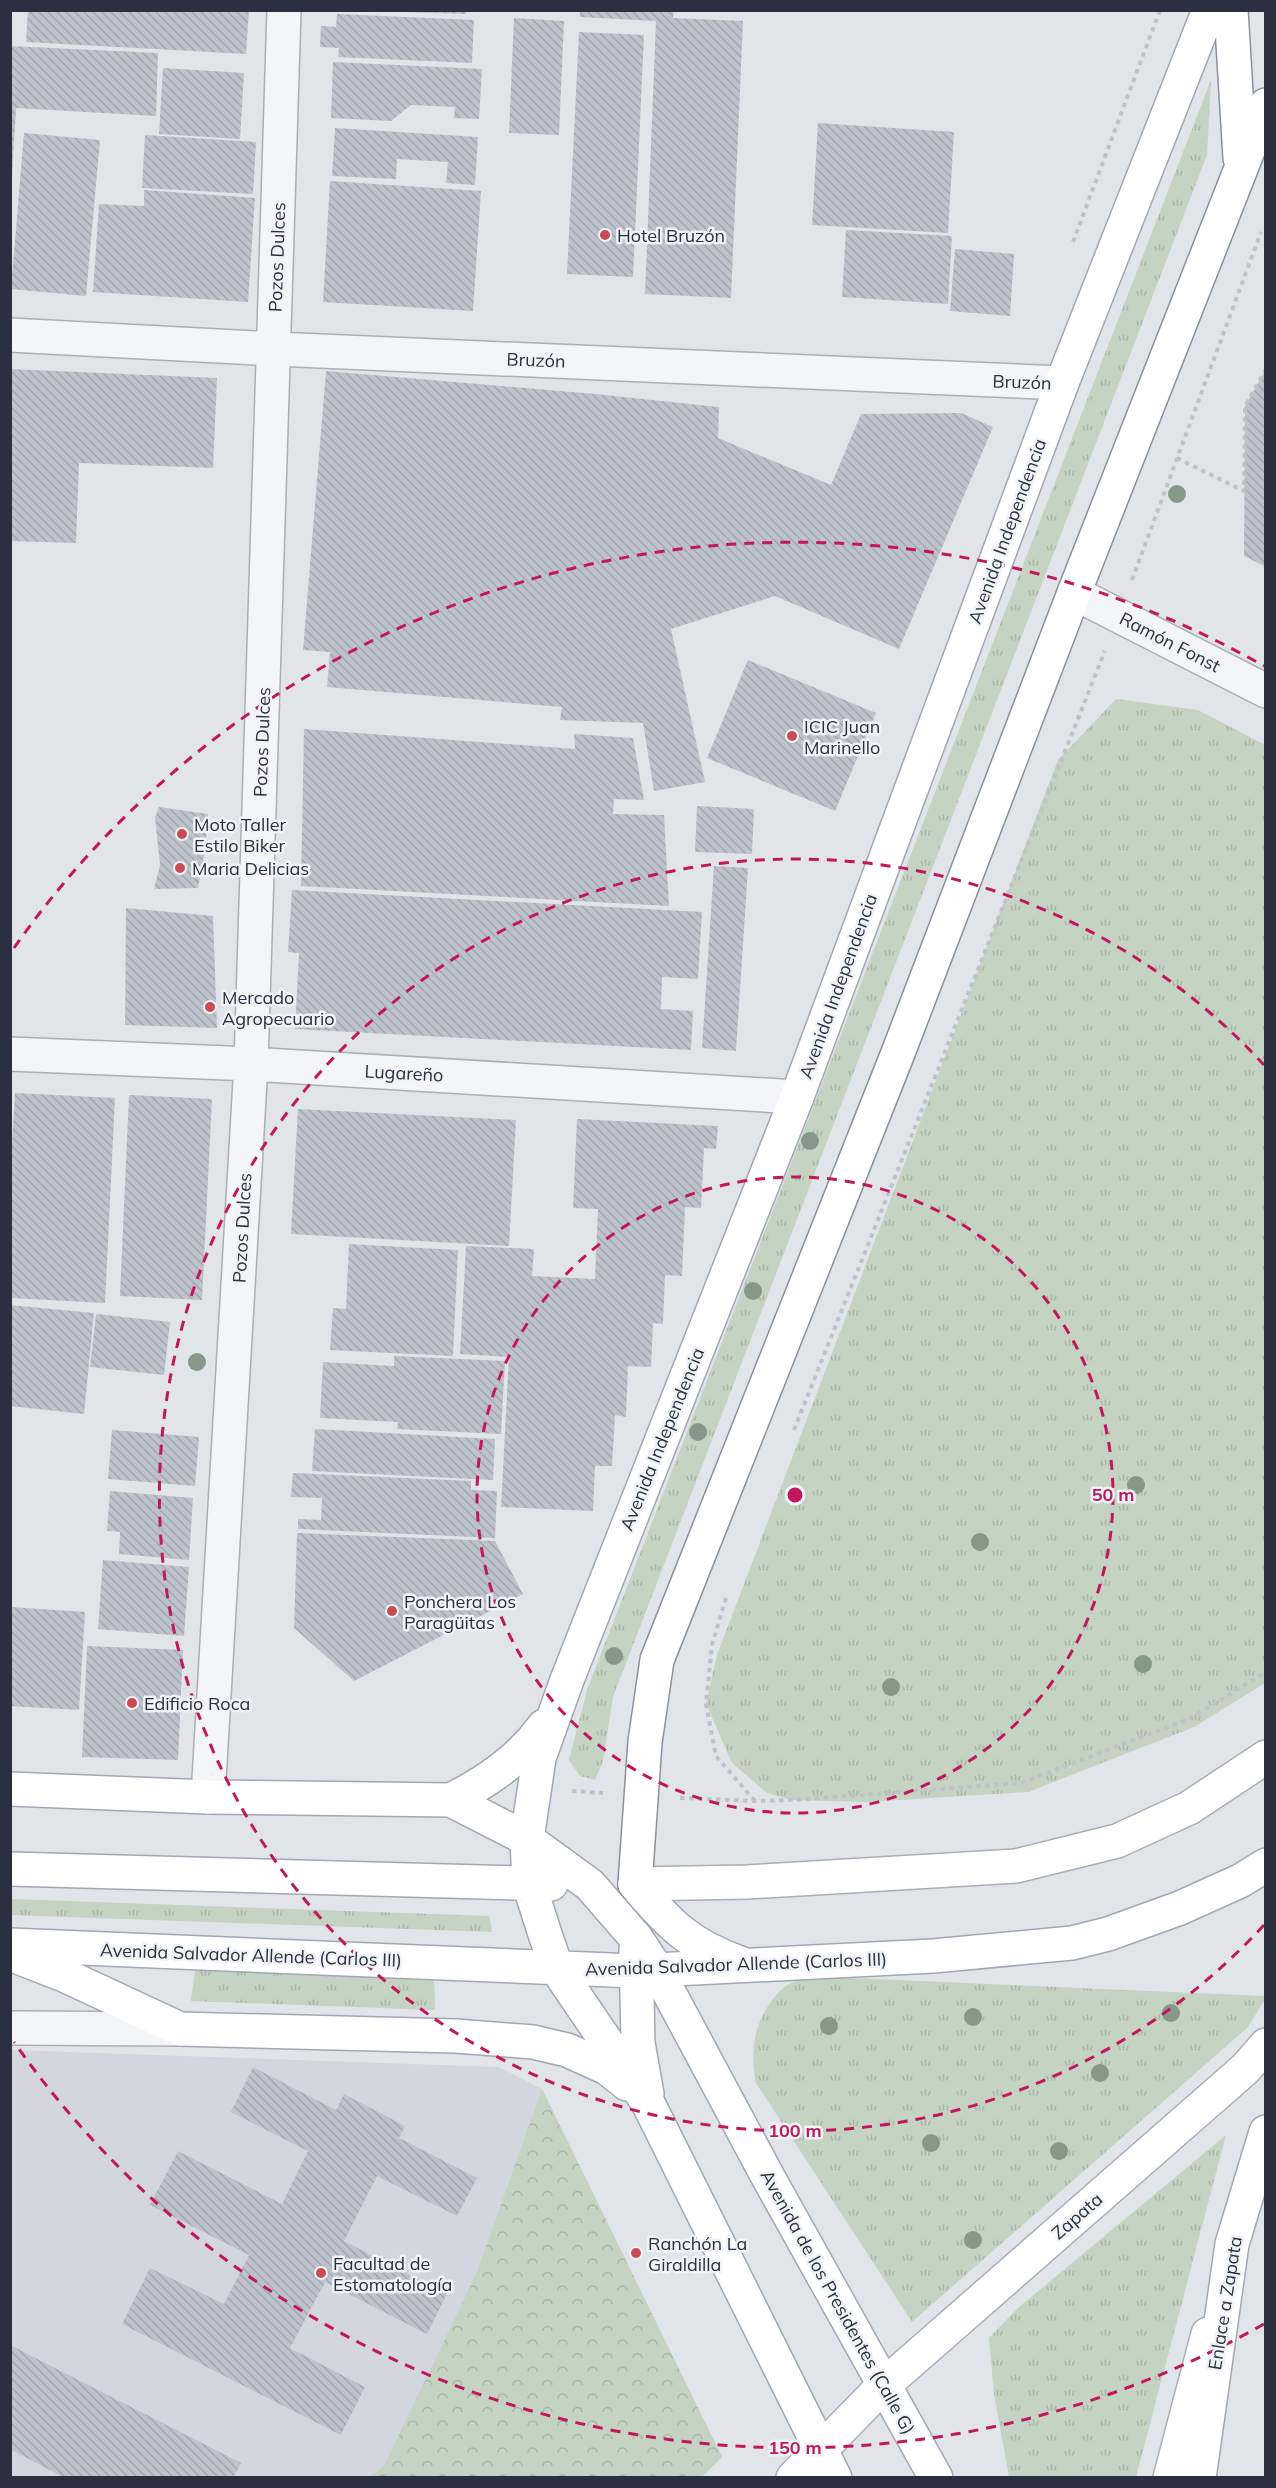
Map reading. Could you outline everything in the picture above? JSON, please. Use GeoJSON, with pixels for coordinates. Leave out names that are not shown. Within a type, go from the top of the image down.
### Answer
{"type":"FeatureCollection","features":[{"type":"Feature","properties":{"kind":"main road","name":"Avenida Independencia"},"geometry":{"type":"LineString","coordinates":[[557,1969],[529,1884],[527,1839],[539,1758],[797,1097],[1062,383],[1209,10]]}},
{"type":"Feature","properties":{"kind":"main road"},"geometry":{"type":"LineString","coordinates":[[1231,10],[1241,168]]}},
{"type":"Feature","properties":{"kind":"main road"},"geometry":{"type":"LineString","coordinates":[[636,1938],[635,1884],[645,1742],[657,1660],[963,888],[1074,593],[1266,105]]}},
{"type":"Feature","properties":{"kind":"main road"},"geometry":{"type":"LineString","coordinates":[[451,1800],[484,1783],[522,1754],[556,1710]]}},
{"type":"Feature","properties":{"kind":"main road"},"geometry":{"type":"LineString","coordinates":[[10,1869],[590,1885],[747,1882],[1016,1866],[1117,1841],[1189,1808],[1261,1759]]}},
{"type":"Feature","properties":{"kind":"main road"},"geometry":{"type":"LineString","coordinates":[[10,1789],[208,1797],[451,1800],[481,1813],[527,1839],[590,1885],[636,1938]]}},
{"type":"Feature","properties":{"kind":"main road","name":"Avenida Salvador Allende (Carlos III)"},"geometry":{"type":"LineString","coordinates":[[10,1945],[646,1971],[933,1956],[1072,1942],[1108,1934],[1180,1908],[1240,1881],[1266,1865]]}},
{"type":"Feature","properties":{"kind":"main road"},"geometry":{"type":"LineString","coordinates":[[635,1884],[663,1917],[682,1934],[710,1952],[748,1965]]}},
{"type":"Feature","properties":{"kind":"main road","name":"Avenida de los Presidentes (Calle G)"},"geometry":{"type":"LineString","coordinates":[[636,1938],[646,1971],[768,2177],[936,2478]]}},
{"type":"Feature","properties":{"kind":"main road"},"geometry":{"type":"LineString","coordinates":[[10,1954],[64,1975],[180,2029],[456,2036],[533,2042],[567,2050],[607,2068],[648,2103]]}},
{"type":"Feature","properties":{"kind":"main road","name":"Avenida de los Presidentes (Calle G)"},"geometry":{"type":"LineString","coordinates":[[557,1969],[648,2103],[835,2478]]}},
{"type":"Feature","properties":{"kind":"main road","name":"Avenida de los Presidentes (Calle G)"},"geometry":{"type":"LineString","coordinates":[[646,1971],[638,2043],[648,2103]]}},
{"type":"Feature","properties":{"kind":"main road","name":"Zapata"},"geometry":{"type":"LineString","coordinates":[[819,2449],[884,2385],[1245,2069],[1266,2045]]}},
{"type":"Feature","properties":{"kind":"main road","name":"Enlace a Zapata"},"geometry":{"type":"LineString","coordinates":[[1199,2478],[1232,2244],[1266,2132]]}},
{"type":"Feature","properties":{"kind":"main road"},"geometry":{"type":"LineString","coordinates":[[1170,2478],[1232,2244]]}},
{"type":"Feature","properties":{"kind":"main road"},"geometry":{"type":"LineString","coordinates":[[793,2478],[819,2449]]}},
{"type":"Feature","properties":{"kind":"street","name":"Pozos Dulces"},"geometry":{"type":"LineString","coordinates":[[208,1797],[251,1064],[284,10]]}},
{"type":"Feature","properties":{"kind":"street","name":"Bruzón"},"geometry":{"type":"LineString","coordinates":[[10,335],[275,349],[1062,383]]}},
{"type":"Feature","properties":{"kind":"street","name":"Ramón Fonst"},"geometry":{"type":"LineString","coordinates":[[1074,593],[1266,691]]}},
{"type":"Feature","properties":{"kind":"street","name":"Lugareño"},"geometry":{"type":"LineString","coordinates":[[10,1054],[251,1064],[797,1097]]}},
{"type":"Feature","properties":{"kind":"street"},"geometry":{"type":"LineString","coordinates":[[10,2028],[180,2029]]}},
{"type":"Feature","properties":{"kind":"path"},"geometry":{"type":"LineString","coordinates":[[790,1439],[1119,616],[1262,231]]}},
{"type":"Feature","properties":{"kind":"path"},"geometry":{"type":"LineString","coordinates":[[1177,458],[1244,491],[1245,406],[1266,369]]}},
{"type":"Feature","properties":{"kind":"path"},"geometry":{"type":"LineString","coordinates":[[727,1595],[711,1645],[706,1704],[716,1756],[755,1801]]}},
{"type":"Feature","properties":{"kind":"path"},"geometry":{"type":"LineString","coordinates":[[533,1788],[755,1801],[1021,1783],[1189,1719],[1266,1672]]}},
{"type":"Feature","properties":{"kind":"shaded area","name":"Facultad de Estomatología"},"geometry":{"type":"Polygon","coordinates":[[[11,2050],[499,2067],[542,2089],[722,2457],[701,2478],[11,2478],[11,2050]]]}},
{"type":"Feature","properties":{"kind":"green space"},"geometry":{"type":"Polygon","coordinates":[[[1211,80],[1207,155],[613,1697],[603,1761],[595,1780],[580,1776],[569,1760],[587,1690],[1211,80]]]}},
{"type":"Feature","properties":{"kind":"green space"},"geometry":{"type":"Polygon","coordinates":[[[1116,699],[1198,710],[1265,745],[1265,1683],[1194,1727],[1028,1792],[867,1802],[792,1800],[767,1793],[732,1763],[706,1704],[717,1655],[1058,760],[1116,699]]]}},
{"type":"Feature","properties":{"kind":"green space"},"geometry":{"type":"Polygon","coordinates":[[[11,1899],[489,1916],[492,1932],[11,1915],[11,1899]]]}},
{"type":"Feature","properties":{"kind":"green space"},"geometry":{"type":"Polygon","coordinates":[[[195,1970],[434,1977],[435,2010],[191,2001],[195,1970]]]}},
{"type":"Feature","properties":{"kind":"green space"},"geometry":{"type":"Polygon","coordinates":[[[806,1976],[1265,1996],[1265,1999],[1248,2027],[912,2322],[756,2083],[754,2045],[765,2011],[781,1990],[806,1976]]]}},
{"type":"Feature","properties":{"kind":"green space"},"geometry":{"type":"Polygon","coordinates":[[[542,2089],[722,2457],[701,2477],[369,2477],[384,2466],[477,2272],[542,2089]]]}},
{"type":"Feature","properties":{"kind":"green space"},"geometry":{"type":"Polygon","coordinates":[[[1226,2135],[1136,2477],[1009,2477],[994,2394],[989,2338],[1019,2307],[1226,2135]]]}},
{"type":"Feature","properties":{"kind":"building"},"geometry":{"type":"Polygon","coordinates":[[[28,10],[249,10],[246,54],[26,42],[28,10]]]}},
{"type":"Feature","properties":{"kind":"building"},"geometry":{"type":"Polygon","coordinates":[[[405,10],[466,10],[466,14],[405,12],[405,10]]]}},
{"type":"Feature","properties":{"kind":"building"},"geometry":{"type":"Polygon","coordinates":[[[580,10],[674,10],[673,18],[743,21],[731,298],[645,294],[656,21],[580,17],[580,10]]]}},
{"type":"Feature","properties":{"kind":"building"},"geometry":{"type":"Polygon","coordinates":[[[337,14],[474,20],[472,63],[338,57],[339,48],[320,47],[321,26],[336,27],[337,14]]]}},
{"type":"Feature","properties":{"kind":"building"},"geometry":{"type":"Polygon","coordinates":[[[514,18],[564,21],[559,135],[509,133],[514,18]]]}},
{"type":"Feature","properties":{"kind":"building"},"geometry":{"type":"Polygon","coordinates":[[[579,32],[644,35],[633,277],[567,274],[579,32]]]}},
{"type":"Feature","properties":{"kind":"building"},"geometry":{"type":"Polygon","coordinates":[[[10,46],[158,53],[156,116],[16,108],[12,177],[10,177],[10,46]]]}},
{"type":"Feature","properties":{"kind":"building"},"geometry":{"type":"Polygon","coordinates":[[[333,62],[482,69],[479,119],[454,118],[455,107],[411,105],[391,121],[331,118],[333,62]]]}},
{"type":"Feature","properties":{"kind":"building"},"geometry":{"type":"Polygon","coordinates":[[[163,68],[244,73],[240,139],[159,134],[163,68]]]}},
{"type":"Feature","properties":{"kind":"building"},"geometry":{"type":"Polygon","coordinates":[[[818,123],[954,132],[948,233],[812,225],[818,123]]]}},
{"type":"Feature","properties":{"kind":"building"},"geometry":{"type":"Polygon","coordinates":[[[335,128],[478,137],[475,185],[446,183],[448,162],[397,159],[396,179],[332,176],[335,128]]]}},
{"type":"Feature","properties":{"kind":"building"},"geometry":{"type":"Polygon","coordinates":[[[24,133],[100,140],[86,296],[11,289],[24,133]]]}},
{"type":"Feature","properties":{"kind":"building"},"geometry":{"type":"Polygon","coordinates":[[[145,135],[256,142],[253,194],[142,188],[145,135]]]}},
{"type":"Feature","properties":{"kind":"building"},"geometry":{"type":"Polygon","coordinates":[[[330,181],[481,191],[473,311],[323,302],[330,181]]]}},
{"type":"Feature","properties":{"kind":"building"},"geometry":{"type":"Polygon","coordinates":[[[144,190],[255,198],[248,302],[93,292],[99,204],[144,206],[144,190]]]}},
{"type":"Feature","properties":{"kind":"building"},"geometry":{"type":"Polygon","coordinates":[[[846,230],[952,236],[948,304],[842,297],[846,230]]]}},
{"type":"Feature","properties":{"kind":"building"},"geometry":{"type":"Polygon","coordinates":[[[955,249],[1014,254],[1010,316],[950,311],[955,249]]]}},
{"type":"Feature","properties":{"kind":"building"},"geometry":{"type":"Polygon","coordinates":[[[10,369],[217,378],[213,468],[79,463],[76,543],[10,541],[10,369]]]}},
{"type":"Feature","properties":{"kind":"building"},"geometry":{"type":"Polygon","coordinates":[[[1266,369],[1266,567],[1244,556],[1245,406],[1266,369]]]}},
{"type":"Feature","properties":{"kind":"building"},"geometry":{"type":"Polygon","coordinates":[[[326,371],[719,407],[718,438],[831,485],[861,414],[961,413],[993,427],[899,649],[775,596],[671,629],[705,782],[654,791],[643,723],[560,720],[562,707],[327,687],[330,652],[303,650],[326,371]]]}},
{"type":"Feature","properties":{"kind":"building","name":"ICIC Juan Marinello"},"geometry":{"type":"Polygon","coordinates":[[[748,660],[876,713],[835,811],[707,758],[748,660]]]}},
{"type":"Feature","properties":{"kind":"building"},"geometry":{"type":"Polygon","coordinates":[[[304,729],[575,749],[574,734],[633,738],[644,800],[614,799],[613,814],[664,815],[669,906],[301,886],[304,729]]]}},
{"type":"Feature","properties":{"kind":"building"},"geometry":{"type":"Polygon","coordinates":[[[697,806],[754,809],[752,854],[695,852],[697,806]]]}},
{"type":"Feature","properties":{"kind":"building"},"geometry":{"type":"Polygon","coordinates":[[[159,807],[208,814],[205,850],[198,888],[154,889],[160,865],[155,817],[159,807]]]}},
{"type":"Feature","properties":{"kind":"building"},"geometry":{"type":"Polygon","coordinates":[[[714,866],[748,868],[736,1051],[702,1048],[714,866]]]}},
{"type":"Feature","properties":{"kind":"building"},"geometry":{"type":"Polygon","coordinates":[[[292,890],[702,912],[698,979],[662,977],[661,1009],[693,1011],[691,1050],[295,1029],[299,953],[288,952],[292,890]]]}},
{"type":"Feature","properties":{"kind":"building"},"geometry":{"type":"Polygon","coordinates":[[[126,908],[213,916],[217,1028],[125,1025],[126,908]]]}},
{"type":"Feature","properties":{"kind":"building"},"geometry":{"type":"Polygon","coordinates":[[[15,1093],[115,1098],[105,1303],[10,1298],[10,1178],[15,1093]]]}},
{"type":"Feature","properties":{"kind":"building"},"geometry":{"type":"Polygon","coordinates":[[[129,1095],[212,1099],[202,1300],[120,1296],[129,1095]]]}},
{"type":"Feature","properties":{"kind":"building"},"geometry":{"type":"Polygon","coordinates":[[[298,1109],[516,1120],[509,1246],[291,1234],[298,1109]]]}},
{"type":"Feature","properties":{"kind":"building"},"geometry":{"type":"Polygon","coordinates":[[[577,1119],[718,1126],[716,1149],[704,1148],[701,1208],[685,1207],[682,1276],[665,1275],[663,1324],[653,1323],[651,1367],[628,1366],[626,1417],[615,1415],[612,1466],[595,1466],[593,1511],[501,1507],[509,1357],[460,1354],[466,1246],[534,1249],[532,1276],[595,1279],[598,1209],[573,1208],[577,1119]]]}},
{"type":"Feature","properties":{"kind":"building"},"geometry":{"type":"Polygon","coordinates":[[[349,1244],[458,1250],[453,1356],[330,1350],[333,1308],[346,1309],[349,1244]]]}},
{"type":"Feature","properties":{"kind":"building"},"geometry":{"type":"Polygon","coordinates":[[[10,1305],[94,1313],[84,1414],[10,1406],[10,1305]]]}},
{"type":"Feature","properties":{"kind":"building"},"geometry":{"type":"Polygon","coordinates":[[[96,1314],[170,1322],[164,1375],[90,1367],[96,1314]]]}},
{"type":"Feature","properties":{"kind":"building"},"geometry":{"type":"Polygon","coordinates":[[[394,1356],[505,1361],[501,1434],[397,1429],[398,1422],[320,1418],[323,1362],[394,1366],[394,1356]]]}},
{"type":"Feature","properties":{"kind":"building"},"geometry":{"type":"Polygon","coordinates":[[[315,1429],[495,1439],[493,1480],[312,1471],[315,1429]]]}},
{"type":"Feature","properties":{"kind":"building"},"geometry":{"type":"Polygon","coordinates":[[[112,1430],[199,1437],[195,1486],[108,1479],[112,1430]]]}},
{"type":"Feature","properties":{"kind":"building"},"geometry":{"type":"Polygon","coordinates":[[[293,1473],[471,1481],[471,1490],[497,1491],[495,1538],[298,1529],[298,1519],[321,1520],[322,1498],[291,1497],[293,1473]]]}},
{"type":"Feature","properties":{"kind":"building"},"geometry":{"type":"Polygon","coordinates":[[[110,1491],[193,1498],[189,1560],[119,1554],[120,1532],[107,1531],[110,1491]]]}},
{"type":"Feature","properties":{"kind":"building","name":"Ponchera Los Paragüitas"},"geometry":{"type":"Polygon","coordinates":[[[297,1533],[495,1541],[523,1594],[354,1681],[294,1628],[297,1533]]]}},
{"type":"Feature","properties":{"kind":"building"},"geometry":{"type":"Polygon","coordinates":[[[103,1560],[189,1567],[184,1636],[98,1629],[103,1560]]]}},
{"type":"Feature","properties":{"kind":"building"},"geometry":{"type":"Polygon","coordinates":[[[10,1607],[85,1612],[79,1710],[10,1706],[10,1607]]]}},
{"type":"Feature","properties":{"kind":"building","name":"Edificio Roca"},"geometry":{"type":"Polygon","coordinates":[[[87,1646],[183,1650],[178,1760],[82,1757],[87,1646]]]}},
{"type":"Feature","properties":{"kind":"building"},"geometry":{"type":"Polygon","coordinates":[[[253,2067],[336,2110],[344,2094],[405,2126],[399,2138],[477,2178],[457,2216],[377,2176],[344,2241],[447,2294],[427,2334],[325,2282],[290,2348],[365,2387],[341,2435],[122,2324],[150,2268],[224,2304],[249,2255],[150,2205],[178,2151],[282,2204],[308,2151],[231,2112],[253,2067]]]}},
{"type":"Feature","properties":{"kind":"building"},"geometry":{"type":"Polygon","coordinates":[[[10,2345],[241,2463],[233,2478],[65,2478],[10,2449],[10,2345]]]}},
{"type":"Feature","properties":{"kind":"place","name":"Hotel Bruzón"},"geometry":{"type":"Point","coordinates":[605,235]}},
{"type":"Feature","properties":{"kind":"place","name":"ICIC Juan Marinello"},"geometry":{"type":"Point","coordinates":[792,736]}},
{"type":"Feature","properties":{"kind":"place","name":"Moto Taller Estilo Biker"},"geometry":{"type":"Point","coordinates":[182,834]}},
{"type":"Feature","properties":{"kind":"place","name":"Maria Delicias"},"geometry":{"type":"Point","coordinates":[180,868]}},
{"type":"Feature","properties":{"kind":"place","name":"Mercado Agropecuario"},"geometry":{"type":"Point","coordinates":[210,1007]}},
{"type":"Feature","properties":{"kind":"place","name":"Ponchera Los Paragüitas"},"geometry":{"type":"Point","coordinates":[392,1611]}},
{"type":"Feature","properties":{"kind":"place","name":"Edificio Roca"},"geometry":{"type":"Point","coordinates":[132,1703]}},
{"type":"Feature","properties":{"kind":"place","name":"Ranchón La Giraldilla"},"geometry":{"type":"Point","coordinates":[636,2253]}},
{"type":"Feature","properties":{"kind":"place","name":"Facultad de Estomatología"},"geometry":{"type":"Point","coordinates":[321,2273]}}]}
